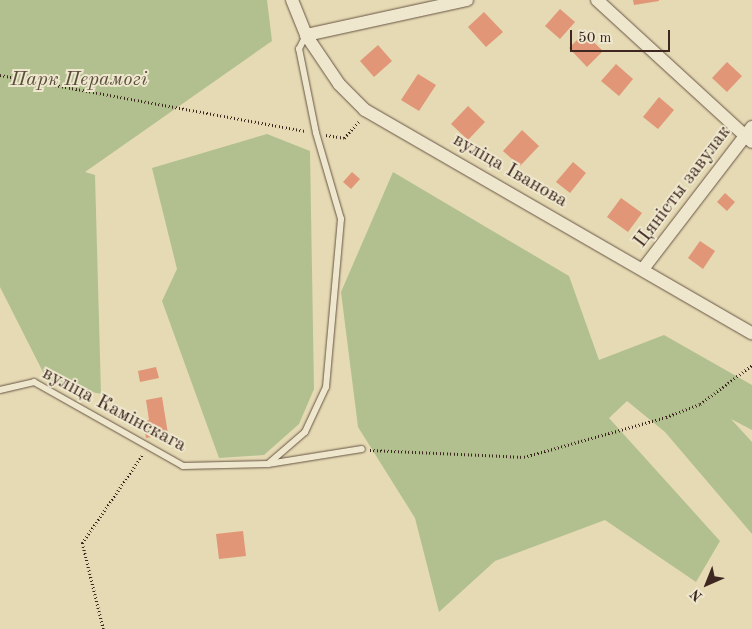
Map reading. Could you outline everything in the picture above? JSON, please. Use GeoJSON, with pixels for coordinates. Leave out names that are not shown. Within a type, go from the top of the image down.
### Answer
{"type":"FeatureCollection","features":[{"type":"Feature","properties":{"kind":"street","name":"вуліца Іванова"},"geometry":{"type":"LineString","coordinates":[[292,0],[306,35],[339,84],[366,110],[752,333]]}},
{"type":"Feature","properties":{"kind":"street"},"geometry":{"type":"LineString","coordinates":[[306,35],[467,0]]}},
{"type":"Feature","properties":{"kind":"street"},"geometry":{"type":"LineString","coordinates":[[597,0],[750,135]]}},
{"type":"Feature","properties":{"kind":"street","name":"Цяністы завулак"},"geometry":{"type":"LineString","coordinates":[[643,269],[750,135]]}},
{"type":"Feature","properties":{"kind":"lane"},"geometry":{"type":"LineString","coordinates":[[268,464],[305,432],[326,387],[342,219],[316,133],[299,48],[306,35]]}},
{"type":"Feature","properties":{"kind":"lane","name":"вуліца Камінскага"},"geometry":{"type":"LineString","coordinates":[[0,390],[34,382],[184,466],[268,464],[362,449]]}},
{"type":"Feature","properties":{"kind":"path"},"geometry":{"type":"LineString","coordinates":[[0,75],[344,138],[357,125],[366,110]]}},
{"type":"Feature","properties":{"kind":"path"},"geometry":{"type":"LineString","coordinates":[[362,449],[524,457],[666,417],[700,404],[752,365]]}},
{"type":"Feature","properties":{"kind":"path"},"geometry":{"type":"LineString","coordinates":[[103,629],[82,543],[148,446]]}},
{"type":"Feature","properties":{"kind":"green space","name":"Парк Перамогі"},"geometry":{"type":"Polygon","coordinates":[[[0,0],[267,0],[272,41],[85,172],[95,175],[101,394],[48,382],[0,287],[0,0]]]}},
{"type":"Feature","properties":{"kind":"green space"},"geometry":{"type":"Polygon","coordinates":[[[267,134],[310,151],[314,389],[299,424],[264,455],[219,458],[162,301],[177,269],[152,168],[267,134]]]}},
{"type":"Feature","properties":{"kind":"green space"},"geometry":{"type":"Polygon","coordinates":[[[393,172],[569,276],[599,360],[664,335],[752,385],[752,430],[731,419],[752,442],[752,534],[665,432],[627,401],[609,418],[720,541],[696,582],[605,520],[495,561],[439,612],[415,518],[358,427],[341,292],[393,172]]]}},
{"type":"Feature","properties":{"kind":"building"},"geometry":{"type":"Polygon","coordinates":[[[633,0],[659,0],[659,1],[634,5],[633,0]]]}},
{"type":"Feature","properties":{"kind":"building"},"geometry":{"type":"Polygon","coordinates":[[[560,9],[575,22],[560,39],[545,26],[560,9]]]}},
{"type":"Feature","properties":{"kind":"building"},"geometry":{"type":"Polygon","coordinates":[[[484,12],[503,32],[486,47],[468,27],[484,12]]]}},
{"type":"Feature","properties":{"kind":"building"},"geometry":{"type":"Polygon","coordinates":[[[584,33],[603,51],[587,67],[569,48],[584,33]]]}},
{"type":"Feature","properties":{"kind":"building"},"geometry":{"type":"Polygon","coordinates":[[[378,45],[392,61],[374,77],[360,61],[378,45]]]}},
{"type":"Feature","properties":{"kind":"building"},"geometry":{"type":"Polygon","coordinates":[[[727,62],[742,76],[727,92],[712,78],[727,62]]]}},
{"type":"Feature","properties":{"kind":"building"},"geometry":{"type":"Polygon","coordinates":[[[616,64],[633,79],[619,96],[601,81],[616,64]]]}},
{"type":"Feature","properties":{"kind":"building"},"geometry":{"type":"Polygon","coordinates":[[[418,74],[436,85],[419,111],[401,100],[418,74]]]}},
{"type":"Feature","properties":{"kind":"building"},"geometry":{"type":"Polygon","coordinates":[[[659,97],[674,110],[658,129],[643,117],[659,97]]]}},
{"type":"Feature","properties":{"kind":"building"},"geometry":{"type":"Polygon","coordinates":[[[468,106],[485,122],[468,140],[451,124],[468,106]]]}},
{"type":"Feature","properties":{"kind":"building"},"geometry":{"type":"Polygon","coordinates":[[[522,130],[539,146],[520,166],[503,151],[522,130]]]}},
{"type":"Feature","properties":{"kind":"building"},"geometry":{"type":"Polygon","coordinates":[[[573,162],[586,173],[570,193],[556,182],[573,162]]]}},
{"type":"Feature","properties":{"kind":"building"},"geometry":{"type":"Polygon","coordinates":[[[352,172],[360,179],[351,189],[343,182],[352,172]]]}},
{"type":"Feature","properties":{"kind":"building"},"geometry":{"type":"Polygon","coordinates":[[[725,193],[735,202],[727,211],[717,202],[725,193]]]}},
{"type":"Feature","properties":{"kind":"building"},"geometry":{"type":"Polygon","coordinates":[[[621,198],[642,213],[628,232],[607,217],[621,198]]]}},
{"type":"Feature","properties":{"kind":"building"},"geometry":{"type":"Polygon","coordinates":[[[700,241],[715,251],[703,269],[688,258],[700,241]]]}},
{"type":"Feature","properties":{"kind":"building"},"geometry":{"type":"Polygon","coordinates":[[[156,367],[159,378],[140,382],[138,371],[156,367]]]}},
{"type":"Feature","properties":{"kind":"building"},"geometry":{"type":"Polygon","coordinates":[[[162,397],[168,434],[146,438],[143,421],[149,420],[146,400],[162,397]]]}},
{"type":"Feature","properties":{"kind":"building"},"geometry":{"type":"Polygon","coordinates":[[[243,531],[246,556],[219,559],[216,534],[243,531]]]}}]}
